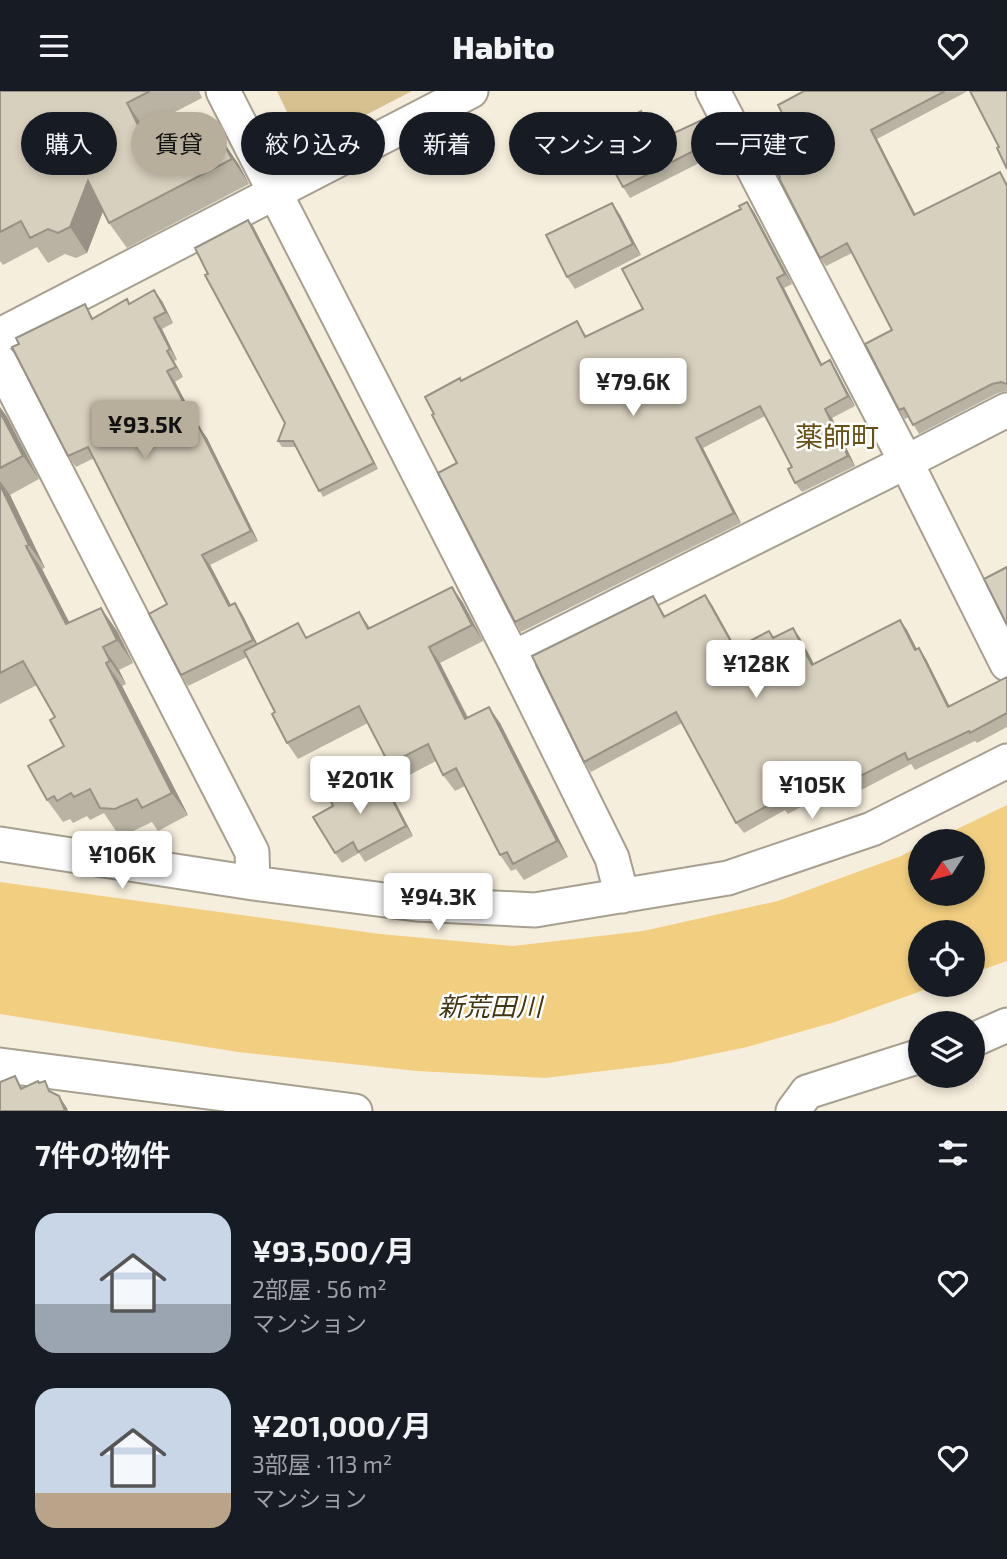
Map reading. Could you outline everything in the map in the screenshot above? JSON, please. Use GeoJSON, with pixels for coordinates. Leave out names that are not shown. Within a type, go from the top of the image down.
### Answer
{"type":"FeatureCollection","features":[{"type":"Feature","properties":{"kind":"street"},"geometry":{"type":"LineString","coordinates":[[223,91],[513,658],[612,858],[622,896]]}},
{"type":"Feature","properties":{"kind":"street"},"geometry":{"type":"LineString","coordinates":[[0,335],[471,91]]}},
{"type":"Feature","properties":{"kind":"street"},"geometry":{"type":"LineString","coordinates":[[713,91],[906,462],[1007,664]]}},
{"type":"Feature","properties":{"kind":"street"},"geometry":{"type":"LineString","coordinates":[[0,362],[252,852],[253,883]]}},
{"type":"Feature","properties":{"kind":"street"},"geometry":{"type":"LineString","coordinates":[[513,658],[1007,410]]}},
{"type":"Feature","properties":{"kind":"street"},"geometry":{"type":"LineString","coordinates":[[0,844],[253,883],[416,904],[535,910],[728,878],[872,829],[1007,761]]}},
{"type":"Feature","properties":{"kind":"street"},"geometry":{"type":"LineString","coordinates":[[985,1035],[1007,1025]]}},
{"type":"Feature","properties":{"kind":"street"},"geometry":{"type":"LineString","coordinates":[[793,1111],[807,1092],[908,1060]]}},
{"type":"Feature","properties":{"kind":"street"},"geometry":{"type":"LineString","coordinates":[[0,1065],[355,1111]]}},
{"type":"Feature","properties":{"kind":"shaded area"},"geometry":{"type":"Polygon","coordinates":[[[277,91],[412,91],[372,112],[287,112],[277,91]]]}},
{"type":"Feature","properties":{"kind":"water","name":"新荒田川"},"geometry":{"type":"Polygon","coordinates":[[[1007,805],[1007,961],[985,969],[985,920],[908,920],[908,996],[835,1022],[747,1047],[670,1063],[545,1078],[417,1071],[238,1052],[0,1014],[0,882],[380,934],[513,946],[643,931],[778,901],[908,852],[908,907],[985,907],[985,829],[957,829],[1007,805]]]}},
{"type":"Feature","properties":{"kind":"building"},"geometry":{"type":"Polygon","coordinates":[[[0,91],[150,91],[127,103],[132,112],[131,175],[201,175],[109,223],[88,181],[70,227],[58,233],[48,229],[30,238],[21,221],[0,232],[0,91]]]}},
{"type":"Feature","properties":{"kind":"building"},"geometry":{"type":"Polygon","coordinates":[[[804,91],[945,91],[871,130],[914,215],[1000,172],[1007,186],[1007,384],[992,384],[913,425],[904,408],[899,410],[865,344],[892,330],[847,243],[820,258],[779,178],[779,175],[835,175],[835,112],[782,112],[778,105],[804,91]]]}},
{"type":"Feature","properties":{"kind":"building"},"geometry":{"type":"Polygon","coordinates":[[[970,91],[1007,91],[1007,169],[997,148],[999,147],[970,91]]]}},
{"type":"Feature","properties":{"kind":"building"},"geometry":{"type":"Polygon","coordinates":[[[691,125],[691,152],[677,159],[677,132],[691,125]]]}},
{"type":"Feature","properties":{"kind":"building"},"geometry":{"type":"Polygon","coordinates":[[[616,175],[646,175],[623,187],[616,175]]]}},
{"type":"Feature","properties":{"kind":"building"},"geometry":{"type":"Polygon","coordinates":[[[747,202],[785,274],[777,278],[821,365],[830,360],[848,396],[825,409],[848,456],[795,483],[788,469],[792,467],[760,406],[696,438],[734,513],[515,622],[438,473],[457,463],[425,397],[577,321],[585,337],[643,309],[622,269],[741,209],[739,206],[747,202]]]}},
{"type":"Feature","properties":{"kind":"building"},"geometry":{"type":"Polygon","coordinates":[[[612,203],[633,244],[567,277],[546,235],[612,203]]]}},
{"type":"Feature","properties":{"kind":"building"},"geometry":{"type":"Polygon","coordinates":[[[248,220],[374,463],[319,491],[293,441],[278,441],[285,423],[205,275],[208,274],[195,248],[248,220]]]}},
{"type":"Feature","properties":{"kind":"building"},"geometry":{"type":"Polygon","coordinates":[[[154,290],[166,312],[154,318],[176,367],[167,371],[197,428],[199,427],[251,531],[202,555],[229,606],[235,603],[253,640],[181,675],[149,614],[167,604],[88,447],[68,456],[12,347],[19,344],[16,338],[85,304],[92,319],[127,299],[129,304],[154,290]]]}},
{"type":"Feature","properties":{"kind":"building"},"geometry":{"type":"Polygon","coordinates":[[[0,412],[23,456],[0,468],[0,412]]]}},
{"type":"Feature","properties":{"kind":"building"},"geometry":{"type":"Polygon","coordinates":[[[0,485],[29,545],[26,546],[66,624],[101,608],[117,640],[103,647],[110,661],[106,663],[172,793],[142,808],[137,799],[115,809],[100,808],[90,789],[74,797],[71,793],[57,801],[54,796],[47,800],[28,766],[64,746],[50,720],[55,717],[23,661],[0,673],[0,485]]]}},
{"type":"Feature","properties":{"kind":"building"},"geometry":{"type":"Polygon","coordinates":[[[1007,567],[1007,625],[984,579],[1007,567]]]}},
{"type":"Feature","properties":{"kind":"building"},"geometry":{"type":"Polygon","coordinates":[[[452,587],[472,625],[429,647],[465,719],[489,707],[557,841],[513,864],[507,852],[500,855],[456,768],[443,775],[428,744],[389,764],[359,706],[287,743],[272,714],[275,712],[244,651],[298,623],[306,638],[359,612],[368,629],[452,587]]]}},
{"type":"Feature","properties":{"kind":"building"},"geometry":{"type":"Polygon","coordinates":[[[705,595],[735,649],[769,631],[773,638],[793,628],[812,665],[900,620],[915,650],[919,648],[948,707],[1007,677],[1007,713],[970,733],[969,731],[908,760],[905,753],[835,789],[828,778],[781,804],[778,800],[736,823],[676,712],[584,762],[532,656],[653,596],[664,617],[705,595]]]}},
{"type":"Feature","properties":{"kind":"building"},"geometry":{"type":"Polygon","coordinates":[[[379,774],[406,826],[358,852],[353,842],[335,853],[313,817],[333,806],[330,799],[379,774]]]}},
{"type":"Feature","properties":{"kind":"building"},"geometry":{"type":"Polygon","coordinates":[[[15,1076],[21,1089],[38,1081],[45,1081],[49,1091],[59,1096],[65,1111],[0,1111],[0,1082],[15,1076]]]}},
{"type":"Feature","properties":{"kind":"district","name":"薬師町"},"geometry":{"type":"Point","coordinates":[837,436]}}]}
